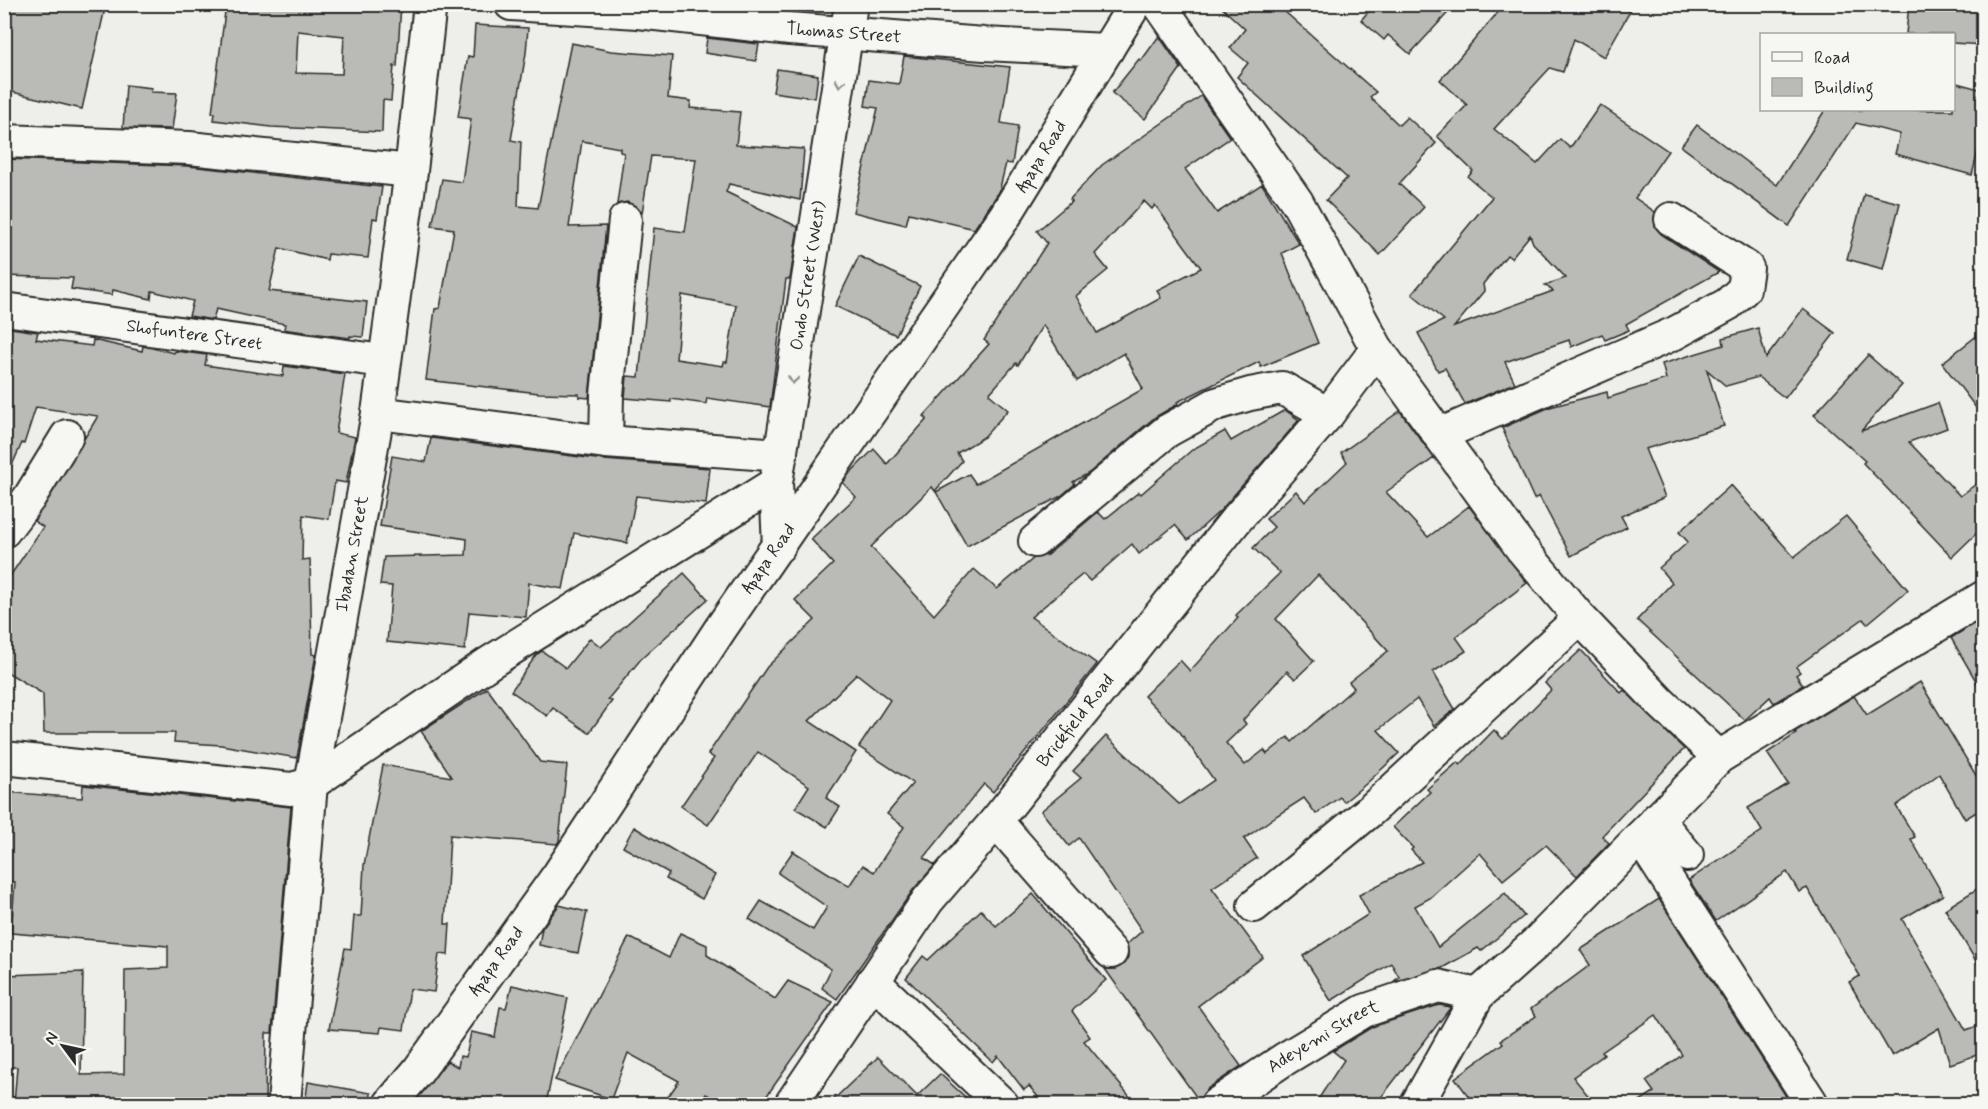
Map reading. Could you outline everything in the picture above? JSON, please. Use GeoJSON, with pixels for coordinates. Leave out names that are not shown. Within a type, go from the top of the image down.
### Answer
{"type":"FeatureCollection","features":[{"type":"Feature","properties":{"kind":"street","name":"Ibadan Street"},"geometry":{"type":"LineString","coordinates":[[284,1104],[311,784],[378,413],[383,361],[411,171],[429,4]]}},
{"type":"Feature","properties":{"kind":"street","name":"Thomas Street"},"geometry":{"type":"LineString","coordinates":[[511,4],[638,12],[849,19],[984,44],[1107,50]]}},
{"type":"Feature","properties":{"kind":"street","name":"Apapa Road"},"geometry":{"type":"LineString","coordinates":[[390,1104],[417,1071],[559,874],[721,628],[1005,216],[1135,4]]}},
{"type":"Feature","properties":{"kind":"street"},"geometry":{"type":"LineString","coordinates":[[1159,4],[1297,202],[1377,349],[1522,549],[1580,618],[1661,703],[1719,757]]}},
{"type":"Feature","properties":{"kind":"street","name":"Ondo Street (West)"},"geometry":{"type":"LineString","coordinates":[[779,546],[779,469],[849,19]]}},
{"type":"Feature","properties":{"kind":"street"},"geometry":{"type":"LineString","coordinates":[[4,141],[189,148],[411,171]]}},
{"type":"Feature","properties":{"kind":"street"},"geometry":{"type":"LineString","coordinates":[[1439,435],[1675,333],[1728,304],[1736,297],[1744,289],[1747,268],[1671,219]]}},
{"type":"Feature","properties":{"kind":"street"},"geometry":{"type":"LineString","coordinates":[[606,442],[607,395],[625,220]]}},
{"type":"Feature","properties":{"kind":"street","name":"Shofuntere Street"},"geometry":{"type":"LineString","coordinates":[[4,309],[383,361]]}},
{"type":"Feature","properties":{"kind":"street","name":"Brickfield Road"},"geometry":{"type":"LineString","coordinates":[[791,1104],[928,900],[996,821],[1235,521],[1328,414],[1377,349]]}},
{"type":"Feature","properties":{"kind":"street"},"geometry":{"type":"LineString","coordinates":[[1035,541],[1167,430],[1216,404],[1282,388],[1328,414]]}},
{"type":"Feature","properties":{"kind":"street"},"geometry":{"type":"LineString","coordinates":[[378,413],[606,442],[779,469]]}},
{"type":"Feature","properties":{"kind":"street"},"geometry":{"type":"LineString","coordinates":[[4,531],[29,498],[67,436]]}},
{"type":"Feature","properties":{"kind":"street"},"geometry":{"type":"LineString","coordinates":[[4,759],[291,789],[311,784],[779,469]]}},
{"type":"Feature","properties":{"kind":"street"},"geometry":{"type":"LineString","coordinates":[[1417,1104],[1478,995],[1535,944],[1719,757],[1983,597]]}},
{"type":"Feature","properties":{"kind":"street"},"geometry":{"type":"LineString","coordinates":[[1254,906],[1371,810],[1580,618]]}},
{"type":"Feature","properties":{"kind":"street"},"geometry":{"type":"LineString","coordinates":[[996,821],[1111,952]]}},
{"type":"Feature","properties":{"kind":"street"},"geometry":{"type":"LineString","coordinates":[[1648,828],[1687,855]]}},
{"type":"Feature","properties":{"kind":"street"},"geometry":{"type":"LineString","coordinates":[[1648,828],[1811,1102]]}},
{"type":"Feature","properties":{"kind":"street"},"geometry":{"type":"LineString","coordinates":[[873,981],[1002,1104]]}},
{"type":"Feature","properties":{"kind":"street","name":"Adeyemi Street"},"geometry":{"type":"LineString","coordinates":[[1217,1104],[1283,1060],[1364,1011],[1438,986],[1478,995]]}},
{"type":"Feature","properties":{"kind":"building"},"geometry":{"type":"Polygon","coordinates":[[[11,4],[106,4],[82,109],[4,90],[4,32],[11,4]]]}},
{"type":"Feature","properties":{"kind":"building"},"geometry":{"type":"Polygon","coordinates":[[[226,4],[401,4],[397,67],[394,66],[391,101],[383,100],[382,132],[271,127],[214,120],[215,113],[212,113],[226,4]],[[298,31],[296,73],[342,74],[344,36],[298,31]]]}},
{"type":"Feature","properties":{"kind":"building"},"geometry":{"type":"Polygon","coordinates":[[[1218,4],[1276,4],[1376,92],[1370,97],[1399,125],[1407,117],[1436,143],[1399,184],[1424,207],[1380,255],[1326,200],[1347,178],[1237,77],[1248,63],[1230,48],[1245,29],[1218,4]]]}},
{"type":"Feature","properties":{"kind":"building"},"geometry":{"type":"Polygon","coordinates":[[[1375,4],[1456,4],[1410,54],[1388,35],[1384,40],[1361,20],[1375,4]]]}},
{"type":"Feature","properties":{"kind":"building"},"geometry":{"type":"Polygon","coordinates":[[[1505,4],[1634,4],[1604,57],[1574,39],[1563,72],[1550,68],[1494,129],[1537,164],[1560,139],[1570,148],[1600,105],[1668,151],[1635,198],[1655,212],[1655,227],[1661,234],[1719,272],[1626,324],[1629,330],[1605,340],[1602,334],[1571,347],[1569,340],[1505,362],[1515,383],[1465,404],[1445,368],[1438,371],[1418,333],[1444,320],[1412,294],[1492,197],[1468,177],[1473,171],[1437,136],[1467,105],[1440,80],[1505,4]],[[1530,235],[1511,258],[1507,255],[1483,284],[1484,291],[1454,327],[1553,291],[1545,285],[1566,278],[1533,243],[1530,235]]]}},
{"type":"Feature","properties":{"kind":"building"},"geometry":{"type":"Polygon","coordinates":[[[1909,4],[1983,4],[1983,45],[1955,43],[1955,33],[1906,33],[1909,4]]]}},
{"type":"Feature","properties":{"kind":"building"},"geometry":{"type":"Polygon","coordinates":[[[475,25],[528,28],[511,140],[521,142],[518,206],[538,208],[571,43],[611,51],[672,56],[668,98],[691,101],[690,108],[740,112],[736,145],[804,149],[800,200],[729,184],[726,192],[798,227],[790,279],[786,279],[770,407],[707,398],[706,404],[671,399],[671,402],[625,398],[627,376],[639,377],[654,228],[685,232],[696,159],[651,156],[642,213],[636,206],[627,202],[617,204],[624,153],[620,152],[620,148],[582,141],[569,227],[606,226],[589,398],[579,397],[579,394],[539,393],[426,380],[435,309],[440,308],[454,229],[432,226],[442,179],[462,182],[471,119],[458,117],[468,56],[473,57],[475,25]],[[682,295],[676,359],[723,366],[724,362],[727,362],[736,305],[682,295]]]}},
{"type":"Feature","properties":{"kind":"building"},"geometry":{"type":"Polygon","coordinates":[[[1159,36],[1181,68],[1145,119],[1112,93],[1139,59],[1141,61],[1159,36]]]}},
{"type":"Feature","properties":{"kind":"building"},"geometry":{"type":"Polygon","coordinates":[[[707,38],[759,44],[756,61],[705,53],[707,38]]]}},
{"type":"Feature","properties":{"kind":"building"},"geometry":{"type":"Polygon","coordinates":[[[904,56],[1010,67],[1001,123],[1018,126],[1012,164],[1006,163],[999,192],[974,229],[909,213],[906,225],[853,212],[878,108],[865,106],[869,80],[899,84],[904,56]]]}},
{"type":"Feature","properties":{"kind":"building"},"geometry":{"type":"Polygon","coordinates":[[[777,69],[818,75],[815,98],[773,92],[777,69]]]}},
{"type":"Feature","properties":{"kind":"building"},"geometry":{"type":"Polygon","coordinates":[[[1955,83],[1983,90],[1983,131],[1972,175],[1895,154],[1900,134],[1856,123],[1789,226],[1681,146],[1697,125],[1777,185],[1824,111],[1955,111],[1955,83]]]}},
{"type":"Feature","properties":{"kind":"building"},"geometry":{"type":"Polygon","coordinates":[[[126,85],[152,88],[151,92],[177,93],[172,129],[123,128],[126,85]]]}},
{"type":"Feature","properties":{"kind":"building"},"geometry":{"type":"Polygon","coordinates":[[[1201,96],[1230,138],[1185,169],[1217,213],[1262,184],[1299,244],[1282,253],[1318,343],[1261,367],[1259,362],[1177,402],[1178,404],[1155,417],[1089,473],[1073,482],[1075,484],[1061,496],[967,546],[936,492],[969,474],[976,484],[1143,389],[1124,353],[1077,381],[1043,325],[1018,365],[1016,363],[989,394],[1008,410],[984,437],[957,453],[962,461],[935,491],[932,487],[871,547],[934,615],[974,569],[997,589],[1034,558],[1047,555],[1098,512],[1105,519],[1139,492],[1141,494],[1193,449],[1225,431],[1231,441],[1285,410],[1299,420],[1221,510],[1188,540],[1175,525],[1139,554],[1132,544],[1090,581],[1083,574],[1031,617],[1097,664],[993,792],[984,784],[924,858],[935,865],[913,890],[837,999],[822,988],[831,969],[749,919],[761,901],[813,930],[827,907],[778,873],[793,851],[849,886],[863,865],[874,872],[904,827],[887,814],[913,783],[859,747],[890,700],[857,674],[809,721],[856,752],[826,798],[840,807],[827,827],[795,808],[809,786],[758,752],[708,825],[681,806],[714,758],[708,754],[767,667],[815,620],[795,600],[833,564],[811,539],[856,497],[843,483],[874,449],[887,464],[927,419],[924,416],[989,344],[984,340],[1047,243],[1037,231],[1072,201],[1070,199],[1102,165],[1201,96]],[[1144,201],[1095,254],[1108,270],[1076,296],[1097,333],[1161,298],[1157,290],[1201,268],[1155,205],[1152,209],[1144,201]]]}},
{"type":"Feature","properties":{"kind":"building"},"geometry":{"type":"Polygon","coordinates":[[[4,159],[188,166],[382,187],[377,219],[373,218],[368,258],[328,254],[327,260],[279,248],[269,291],[367,302],[363,337],[350,336],[350,338],[289,330],[284,329],[285,324],[216,309],[213,320],[189,316],[193,301],[152,291],[151,299],[113,290],[112,295],[71,289],[73,278],[4,276],[4,159]]]}},
{"type":"Feature","properties":{"kind":"building"},"geometry":{"type":"Polygon","coordinates":[[[1864,194],[1900,203],[1883,269],[1847,259],[1864,194]]]}},
{"type":"Feature","properties":{"kind":"building"},"geometry":{"type":"Polygon","coordinates":[[[859,256],[920,286],[896,335],[835,306],[859,256]]]}},
{"type":"Feature","properties":{"kind":"building"},"geometry":{"type":"Polygon","coordinates":[[[1803,309],[1835,333],[1785,398],[1758,377],[1726,386],[1707,370],[1724,426],[1645,449],[1665,497],[1621,516],[1627,527],[1571,556],[1539,496],[1534,499],[1502,428],[1550,407],[1607,392],[1608,398],[1666,379],[1662,364],[1724,345],[1723,338],[1758,328],[1766,358],[1803,309]]]}},
{"type":"Feature","properties":{"kind":"building"},"geometry":{"type":"Polygon","coordinates":[[[4,327],[38,332],[36,339],[92,346],[93,340],[142,351],[143,346],[174,353],[175,351],[207,355],[205,365],[283,376],[284,366],[345,374],[336,433],[355,437],[346,483],[335,481],[329,519],[303,515],[302,560],[310,559],[312,654],[316,655],[297,758],[221,745],[174,742],[175,733],[44,733],[43,694],[4,670],[4,585],[43,527],[34,521],[98,416],[36,407],[24,444],[22,443],[4,483],[4,327]]]}},
{"type":"Feature","properties":{"kind":"building"},"geometry":{"type":"Polygon","coordinates":[[[1983,331],[1983,417],[1942,363],[1983,331]]]}},
{"type":"Feature","properties":{"kind":"building"},"geometry":{"type":"Polygon","coordinates":[[[1868,355],[1902,385],[1861,431],[1938,403],[1947,428],[1909,442],[1960,496],[1983,479],[1983,527],[1952,557],[1863,463],[1865,461],[1814,415],[1868,355]]]}},
{"type":"Feature","properties":{"kind":"building"},"geometry":{"type":"Polygon","coordinates":[[[1400,411],[1434,458],[1386,492],[1428,537],[1469,506],[1527,583],[1456,637],[1466,651],[1433,672],[1455,709],[1434,726],[1417,699],[1378,730],[1399,753],[1367,783],[1344,802],[1340,797],[1316,814],[1304,798],[1276,816],[1244,839],[1257,858],[1212,888],[1263,957],[1198,1006],[1241,1066],[1207,1089],[1199,1101],[1105,969],[1115,969],[1123,965],[1128,957],[1127,944],[1142,931],[1079,838],[1069,846],[1041,811],[1081,778],[1073,771],[1106,736],[1179,804],[1214,780],[1180,732],[1144,696],[1180,660],[1190,671],[1238,618],[1236,615],[1280,573],[1253,548],[1274,527],[1266,519],[1296,491],[1305,502],[1347,462],[1341,453],[1400,411]],[[1318,575],[1276,619],[1314,661],[1295,679],[1287,671],[1243,720],[1246,724],[1226,743],[1245,765],[1264,750],[1267,754],[1288,737],[1292,742],[1354,688],[1349,682],[1388,651],[1318,575]]]}},
{"type":"Feature","properties":{"kind":"building"},"geometry":{"type":"Polygon","coordinates":[[[431,438],[604,460],[710,468],[706,504],[636,496],[627,543],[574,533],[563,589],[529,583],[526,617],[469,612],[465,650],[387,642],[392,586],[380,585],[384,557],[466,555],[467,539],[380,526],[392,456],[426,462],[431,438]]]}},
{"type":"Feature","properties":{"kind":"building"},"geometry":{"type":"Polygon","coordinates":[[[1731,485],[1794,557],[1846,516],[1908,590],[1867,624],[1863,619],[1796,667],[1800,672],[1796,675],[1803,685],[1774,703],[1770,697],[1745,720],[1637,620],[1672,583],[1659,568],[1688,542],[1679,532],[1731,485]]]}},
{"type":"Feature","properties":{"kind":"building"},"geometry":{"type":"Polygon","coordinates":[[[684,573],[708,599],[641,659],[608,699],[612,701],[589,733],[553,708],[547,716],[511,691],[537,654],[542,651],[566,668],[590,638],[601,647],[684,573]]]}},
{"type":"Feature","properties":{"kind":"building"},"geometry":{"type":"Polygon","coordinates":[[[1975,623],[1983,638],[1983,693],[1951,638],[1975,623]]]}},
{"type":"Feature","properties":{"kind":"building"},"geometry":{"type":"Polygon","coordinates":[[[1581,650],[1621,693],[1624,690],[1684,749],[1602,836],[1609,843],[1577,876],[1546,845],[1503,880],[1480,853],[1430,898],[1415,906],[1438,947],[1505,893],[1524,916],[1481,951],[1478,948],[1442,968],[1393,982],[1399,977],[1391,963],[1331,1001],[1303,956],[1369,914],[1359,895],[1422,862],[1411,850],[1413,848],[1393,827],[1430,792],[1427,789],[1458,762],[1460,765],[1494,730],[1503,739],[1551,690],[1545,683],[1581,650]]]}},
{"type":"Feature","properties":{"kind":"building"},"geometry":{"type":"Polygon","coordinates":[[[1920,682],[1983,787],[1983,808],[1965,819],[1939,774],[1896,806],[1915,837],[1911,839],[1943,895],[1902,919],[1966,1030],[1983,1024],[1983,1053],[1950,1064],[1939,1028],[1892,1056],[1849,982],[1860,976],[1807,888],[1799,892],[1787,872],[1716,921],[1689,880],[1762,831],[1748,808],[1788,784],[1767,753],[1796,734],[1794,732],[1854,696],[1867,715],[1920,682]]]}},
{"type":"Feature","properties":{"kind":"building"},"geometry":{"type":"Polygon","coordinates":[[[487,688],[540,762],[567,765],[559,841],[557,844],[450,835],[445,924],[450,924],[448,955],[439,954],[434,992],[410,989],[404,1030],[381,1027],[380,1033],[329,1029],[345,948],[351,949],[354,916],[361,916],[364,865],[383,765],[452,777],[421,731],[487,688]]]}},
{"type":"Feature","properties":{"kind":"building"},"geometry":{"type":"Polygon","coordinates":[[[83,785],[291,807],[272,1033],[266,1033],[265,1104],[14,1104],[17,1067],[4,1067],[4,1038],[9,1037],[7,975],[83,972],[81,1075],[124,1074],[125,970],[168,968],[168,946],[11,933],[15,882],[4,881],[4,792],[82,798],[83,785]]]}},
{"type":"Feature","properties":{"kind":"building"},"geometry":{"type":"Polygon","coordinates":[[[634,827],[715,875],[702,899],[666,879],[669,873],[623,847],[634,827]]]}},
{"type":"Feature","properties":{"kind":"building"},"geometry":{"type":"Polygon","coordinates":[[[1983,885],[1983,973],[1945,909],[1983,885]]]}},
{"type":"Feature","properties":{"kind":"building"},"geometry":{"type":"Polygon","coordinates":[[[1033,894],[1106,980],[1072,1011],[1090,1037],[1084,1041],[1136,1104],[1044,1104],[1029,1086],[1024,1090],[998,1056],[993,1062],[906,978],[923,956],[928,960],[981,910],[996,926],[1033,894]]]}},
{"type":"Feature","properties":{"kind":"building"},"geometry":{"type":"Polygon","coordinates":[[[1659,899],[1791,1104],[1635,1104],[1654,1092],[1646,1081],[1682,1055],[1656,1015],[1602,1052],[1604,1055],[1573,1077],[1595,1104],[1474,1104],[1455,1078],[1503,1043],[1501,1040],[1536,1016],[1531,1009],[1590,965],[1580,950],[1659,899]]]}},
{"type":"Feature","properties":{"kind":"building"},"geometry":{"type":"Polygon","coordinates":[[[559,905],[587,912],[578,953],[539,945],[542,928],[559,905]]]}},
{"type":"Feature","properties":{"kind":"building"},"geometry":{"type":"Polygon","coordinates":[[[680,933],[707,945],[707,955],[775,999],[788,981],[833,1002],[761,1104],[724,1104],[706,1094],[699,1104],[663,1104],[679,1081],[628,1053],[611,1099],[555,1080],[629,937],[669,958],[680,933]]]}},
{"type":"Feature","properties":{"kind":"building"},"geometry":{"type":"Polygon","coordinates":[[[512,985],[568,998],[546,1104],[413,1104],[447,1061],[458,1067],[460,1056],[466,1057],[471,1032],[495,1037],[500,1007],[506,1008],[512,985]]]}},
{"type":"Feature","properties":{"kind":"building"},"geometry":{"type":"Polygon","coordinates":[[[1439,1005],[1451,1007],[1376,1104],[1315,1104],[1344,1060],[1333,1051],[1372,1027],[1439,1005]]]}},
{"type":"Feature","properties":{"kind":"building"},"geometry":{"type":"Polygon","coordinates":[[[878,1057],[917,1096],[940,1074],[973,1104],[829,1104],[878,1057]]]}},
{"type":"Feature","properties":{"kind":"building"},"geometry":{"type":"Polygon","coordinates":[[[308,1082],[371,1093],[370,1104],[305,1104],[308,1082]]]}}]}
